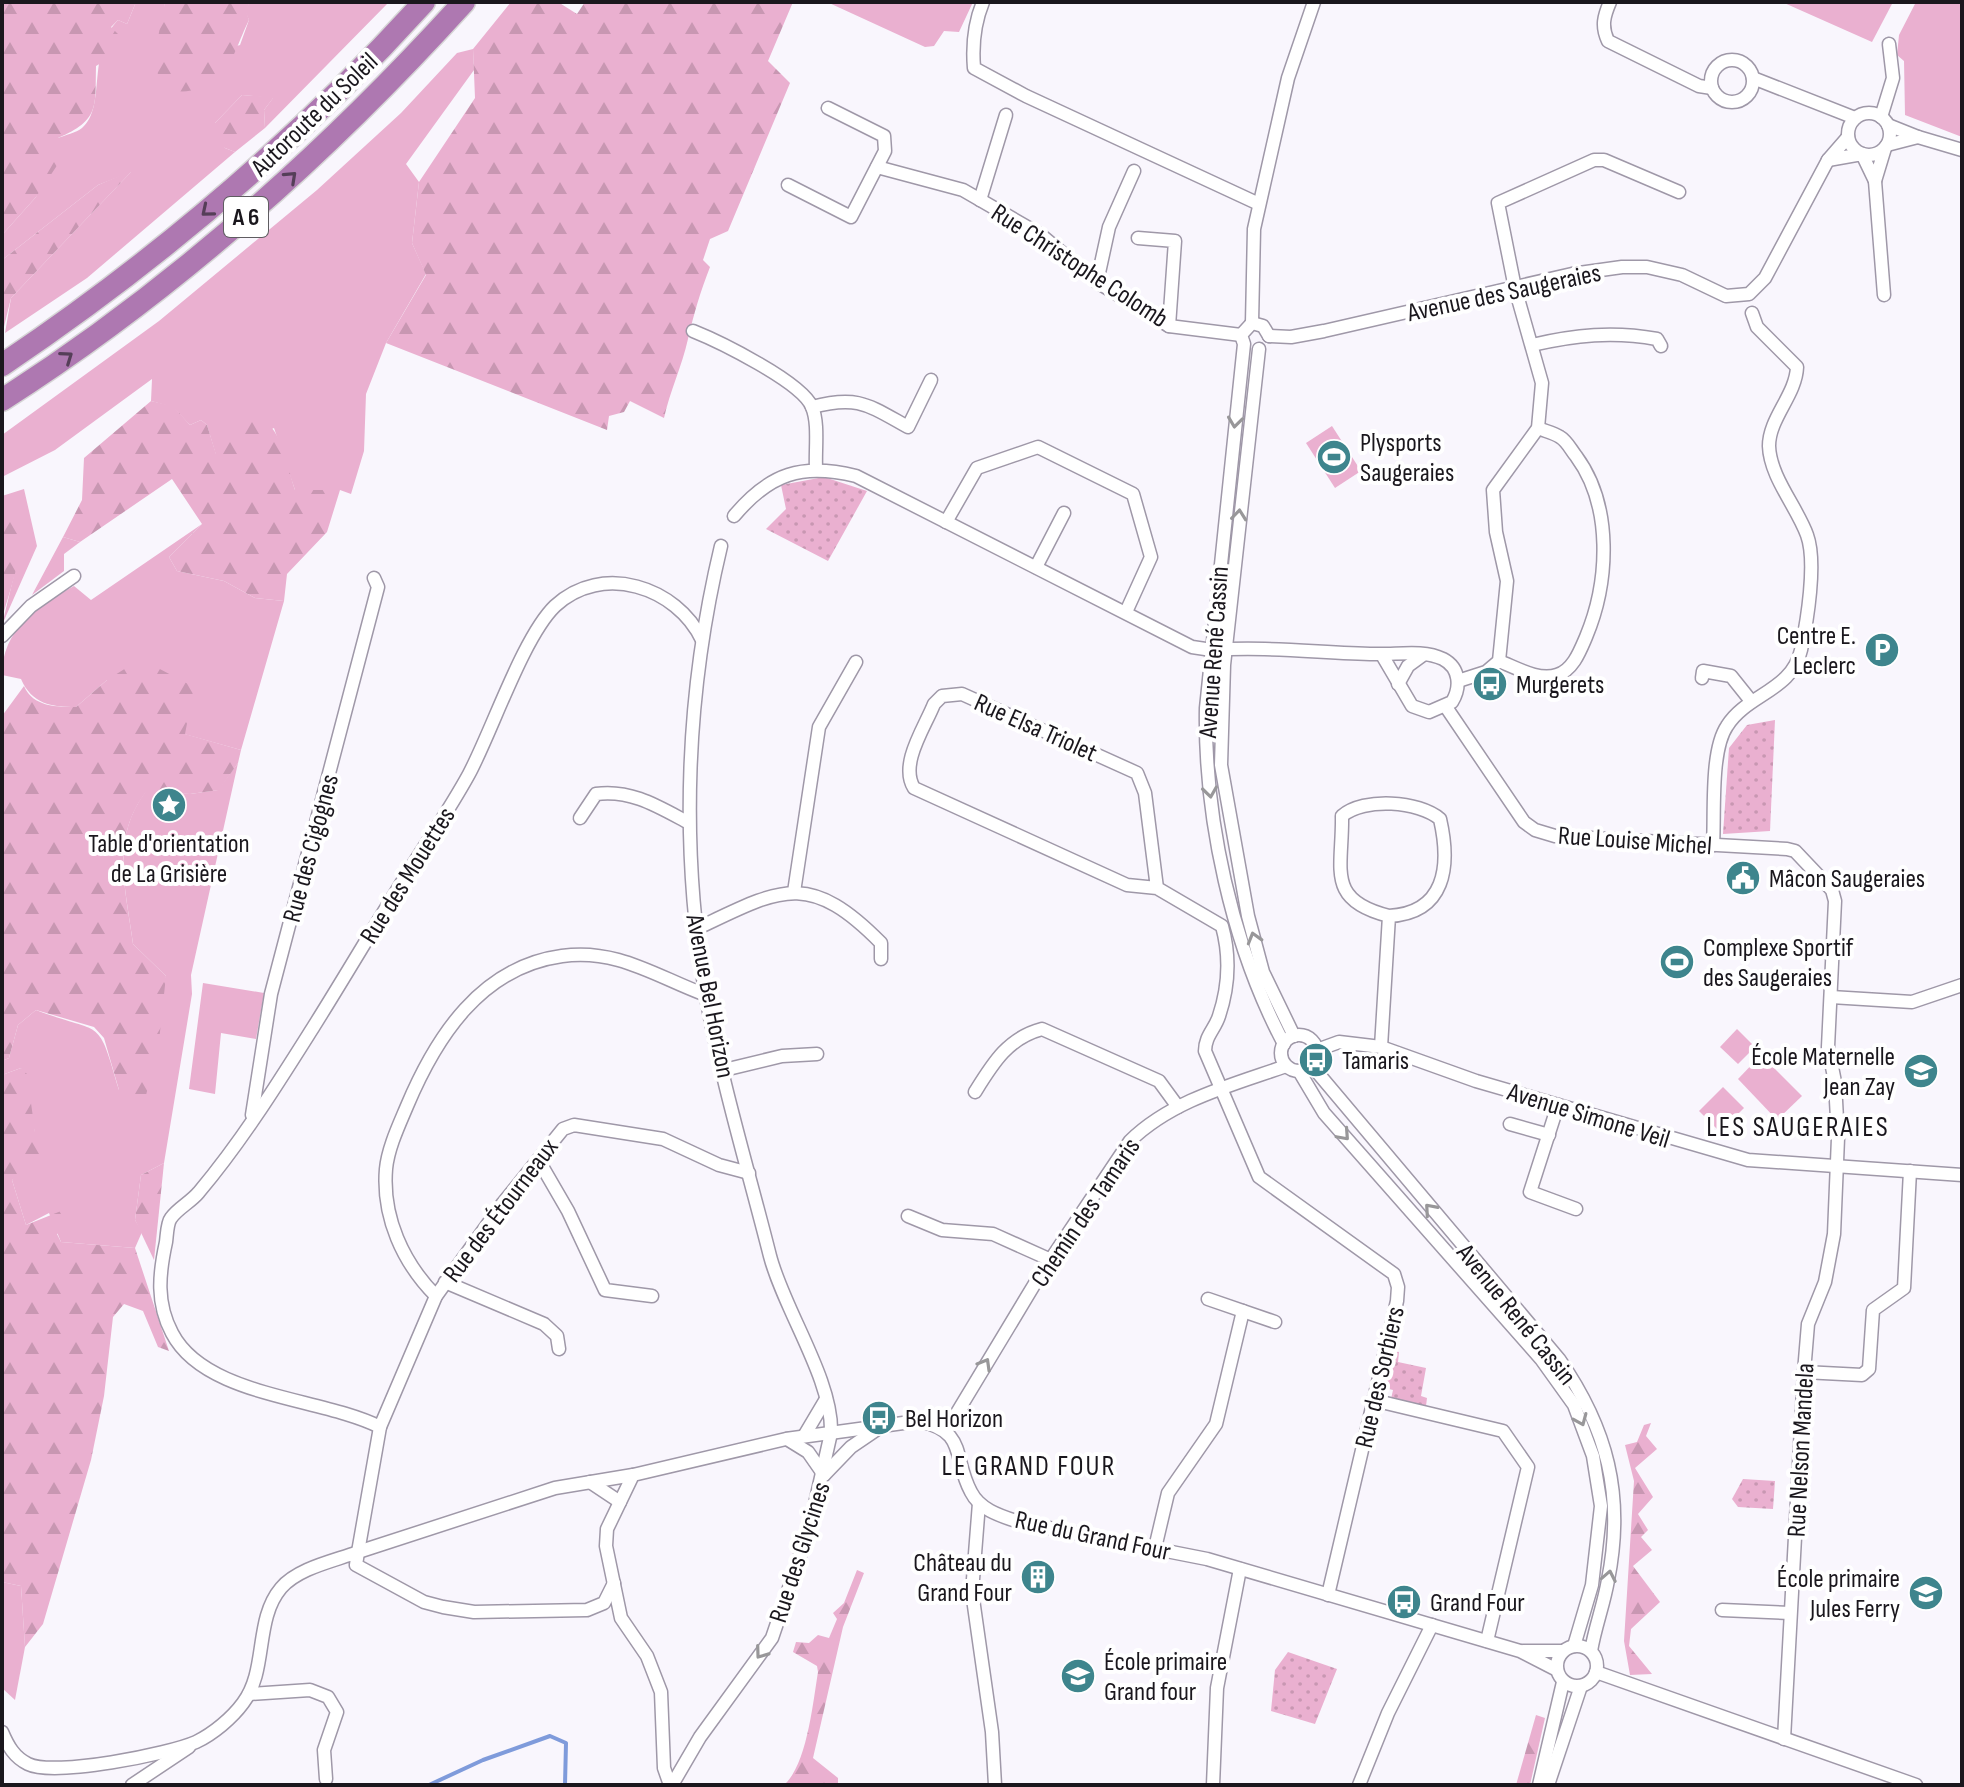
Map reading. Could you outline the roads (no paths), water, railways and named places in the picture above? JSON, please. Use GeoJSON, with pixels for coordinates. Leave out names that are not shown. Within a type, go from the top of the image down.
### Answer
{"type":"FeatureCollection","features":[{"type":"Feature","properties":{"kind":"highway","name":"Autoroute du Soleil"},"geometry":{"type":"LineString","coordinates":[[2,365],[120,282],[250,175],[348,82],[424,2]]}},
{"type":"Feature","properties":{"kind":"highway","name":"Autoroute du Soleil"},"geometry":{"type":"LineString","coordinates":[[2,400],[130,311],[265,201],[368,103],[464,2]]}},
{"type":"Feature","properties":{"kind":"street"},"geometry":{"type":"LineString","coordinates":[[983,2],[976,18],[972,44],[974,68],[1026,96],[1259,204]]}},
{"type":"Feature","properties":{"kind":"street"},"geometry":{"type":"LineString","coordinates":[[1610,2],[1603,25],[1608,41],[1699,86],[1712,88],[1727,101],[1741,100],[1751,91],[1753,78]]}},
{"type":"Feature","properties":{"kind":"street"},"geometry":{"type":"LineString","coordinates":[[1243,340],[1252,323],[1251,256],[1259,204],[1288,78],[1312,6]]}},
{"type":"Feature","properties":{"kind":"street"},"geometry":{"type":"LineString","coordinates":[[1875,181],[1886,147],[1884,121],[1893,78],[1889,44]]}},
{"type":"Feature","properties":{"kind":"street"},"geometry":{"type":"LineString","coordinates":[[1712,88],[1716,68],[1727,60],[1741,62],[1753,78],[1855,118],[1868,113],[1918,137],[1962,150]]}},
{"type":"Feature","properties":{"kind":"street"},"geometry":{"type":"LineString","coordinates":[[788,185],[851,217],[877,167],[885,151],[884,136],[828,108]]}},
{"type":"Feature","properties":{"kind":"street"},"geometry":{"type":"LineString","coordinates":[[980,200],[1006,115]]}},
{"type":"Feature","properties":{"kind":"street"},"geometry":{"type":"LineString","coordinates":[[1752,313],[1758,288],[1828,160],[1848,137],[1855,118]]}},
{"type":"Feature","properties":{"kind":"street"},"geometry":{"type":"LineString","coordinates":[[1848,137],[1853,147],[1862,154],[1875,181],[1884,295]]}},
{"type":"Feature","properties":{"kind":"street"},"geometry":{"type":"LineString","coordinates":[[1828,160],[1874,155],[1886,147],[1918,137]]}},
{"type":"Feature","properties":{"kind":"street"},"geometry":{"type":"LineString","coordinates":[[1458,681],[1486,672],[1499,661],[1507,581],[1496,532],[1493,490],[1538,428],[1542,383],[1515,288],[1498,203],[1594,160],[1604,160],[1679,192]]}},
{"type":"Feature","properties":{"kind":"street","name":"Rue Christophe Colomb"},"geometry":{"type":"LineString","coordinates":[[877,167],[963,190],[1041,235],[1097,282],[1169,326],[1243,340],[1259,349]]}},
{"type":"Feature","properties":{"kind":"street"},"geometry":{"type":"LineString","coordinates":[[1097,282],[1109,227],[1134,171]]}},
{"type":"Feature","properties":{"kind":"street"},"geometry":{"type":"LineString","coordinates":[[1138,238],[1175,241],[1169,326]]}},
{"type":"Feature","properties":{"kind":"street","name":"Avenue des Saugeraies"},"geometry":{"type":"LineString","coordinates":[[1269,336],[1291,337],[1324,331],[1572,274],[1622,267],[1647,267],[1682,275],[1735,298],[1752,313],[1757,327],[1797,367],[1797,378],[1771,431],[1769,447],[1774,468],[1810,547],[1804,630],[1793,671],[1765,695],[1751,701]]}},
{"type":"Feature","properties":{"kind":"street"},"geometry":{"type":"LineString","coordinates":[[1735,298],[1758,288]]}},
{"type":"Feature","properties":{"kind":"street"},"geometry":{"type":"LineString","coordinates":[[1252,323],[1263,326],[1269,336],[1259,349]]}},
{"type":"Feature","properties":{"kind":"street"},"geometry":{"type":"LineString","coordinates":[[693,331],[750,358],[797,391],[812,407],[816,468]]}},
{"type":"Feature","properties":{"kind":"street"},"geometry":{"type":"LineString","coordinates":[[1532,345],[1596,333],[1622,332],[1657,339],[1661,346]]}},
{"type":"Feature","properties":{"kind":"street","name":"Avenue René Cassin"},"geometry":{"type":"LineString","coordinates":[[1219,650],[1243,340]]}},
{"type":"Feature","properties":{"kind":"street","name":"Avenue René Cassin"},"geometry":{"type":"LineString","coordinates":[[1259,349],[1206,737],[1211,800],[1235,924],[1263,1001],[1289,1040]]}},
{"type":"Feature","properties":{"kind":"street"},"geometry":{"type":"LineString","coordinates":[[812,407],[846,399],[869,406],[908,427],[931,380]]}},
{"type":"Feature","properties":{"kind":"street"},"geometry":{"type":"LineString","coordinates":[[1499,661],[1540,677],[1558,675],[1568,668],[1580,651],[1597,611],[1602,527],[1597,500],[1580,462],[1563,438],[1538,428]]}},
{"type":"Feature","properties":{"kind":"street"},"geometry":{"type":"LineString","coordinates":[[946,522],[977,468],[1038,447],[1133,494],[1151,557],[1126,612]]}},
{"type":"Feature","properties":{"kind":"street"},"geometry":{"type":"LineString","coordinates":[[734,516],[770,483],[816,468],[856,476],[1192,647],[1423,655],[1450,664],[1458,681],[1456,696],[1446,707],[1420,711],[1406,700],[1382,655]]}},
{"type":"Feature","properties":{"kind":"street"},"geometry":{"type":"LineString","coordinates":[[1036,567],[1064,513]]}},
{"type":"Feature","properties":{"kind":"street","name":"Avenue Bel Horizon"},"geometry":{"type":"LineString","coordinates":[[721,546],[702,640],[692,740],[689,823],[696,929],[706,995],[772,1264],[826,1399],[831,1433]]}},
{"type":"Feature","properties":{"kind":"street"},"geometry":{"type":"LineString","coordinates":[[2,636],[31,606],[74,576]]}},
{"type":"Feature","properties":{"kind":"street","name":"Rue des Cigognes"},"geometry":{"type":"LineString","coordinates":[[251,1121],[271,994],[378,587],[374,578]]}},
{"type":"Feature","properties":{"kind":"street","name":"Rue des Mouettes"},"geometry":{"type":"LineString","coordinates":[[380,1427],[340,1410],[248,1387],[214,1373],[184,1350],[172,1333],[158,1283],[170,1219],[198,1194],[251,1121],[469,775],[538,629],[554,607],[577,591],[599,585],[631,585],[657,593],[683,610],[702,640]]}},
{"type":"Feature","properties":{"kind":"street"},"geometry":{"type":"LineString","coordinates":[[1398,684],[1408,666],[1423,655]]}},
{"type":"Feature","properties":{"kind":"street"},"geometry":{"type":"LineString","coordinates":[[794,892],[819,727],[856,662]]}},
{"type":"Feature","properties":{"kind":"street"},"geometry":{"type":"LineString","coordinates":[[1702,678],[1703,671],[1731,676],[1751,701],[1727,725],[1719,741],[1713,845]]}},
{"type":"Feature","properties":{"kind":"street","name":"Rue Elsa Triolet"},"geometry":{"type":"LineString","coordinates":[[1157,888],[1145,793],[1137,773],[962,694],[942,696],[934,704],[909,766],[908,777],[914,788],[1127,885],[1157,888],[1222,926],[1228,960],[1225,994],[1218,1020],[1205,1039],[1209,1067],[1220,1089]]}},
{"type":"Feature","properties":{"kind":"street","name":"Rue Louise Michel"},"geometry":{"type":"LineString","coordinates":[[1446,707],[1524,822],[1535,830],[1555,836],[1795,851],[1832,890],[1828,1047],[1835,1082],[1838,1167]]}},
{"type":"Feature","properties":{"kind":"street"},"geometry":{"type":"LineString","coordinates":[[580,818],[596,794],[615,791],[632,795],[689,823]]}},
{"type":"Feature","properties":{"kind":"street"},"geometry":{"type":"LineString","coordinates":[[1378,805],[1425,808],[1440,819],[1442,881],[1426,906],[1407,915],[1389,916],[1360,908],[1343,889],[1339,876],[1342,816],[1351,809],[1378,805]]}},
{"type":"Feature","properties":{"kind":"street"},"geometry":{"type":"LineString","coordinates":[[696,929],[754,899],[794,892],[830,901],[862,923],[881,943],[881,959]]}},
{"type":"Feature","properties":{"kind":"street"},"geometry":{"type":"LineString","coordinates":[[1381,1047],[1389,916]]}},
{"type":"Feature","properties":{"kind":"street"},"geometry":{"type":"LineString","coordinates":[[436,1296],[420,1280],[395,1236],[386,1168],[414,1087],[435,1048],[460,1013],[497,980],[517,969],[572,955],[599,954],[629,961],[706,995]]}},
{"type":"Feature","properties":{"kind":"street"},"geometry":{"type":"LineString","coordinates":[[1831,997],[1912,1002],[1962,985]]}},
{"type":"Feature","properties":{"kind":"street"},"geometry":{"type":"LineString","coordinates":[[975,1092],[999,1053],[1029,1032],[1042,1029],[1159,1081],[1178,1107]]}},
{"type":"Feature","properties":{"kind":"street"},"geometry":{"type":"LineString","coordinates":[[1306,1037],[1317,1050],[1312,1066],[1299,1071],[1286,1066],[1281,1055],[1289,1040],[1306,1037]]}},
{"type":"Feature","properties":{"kind":"street","name":"Avenue Simone Veil"},"geometry":{"type":"LineString","coordinates":[[1317,1050],[1339,1042],[1381,1047],[1558,1105],[1748,1160],[1962,1175]]}},
{"type":"Feature","properties":{"kind":"street"},"geometry":{"type":"LineString","coordinates":[[724,1070],[782,1056],[817,1054]]}},
{"type":"Feature","properties":{"kind":"street","name":"Chemin des Tamaris"},"geometry":{"type":"LineString","coordinates":[[946,1431],[1051,1260],[1130,1141],[1149,1122],[1178,1107],[1286,1066]]}},
{"type":"Feature","properties":{"kind":"street","name":"Avenue René Cassin"},"geometry":{"type":"LineString","coordinates":[[1312,1066],[1559,1359],[1592,1410],[1613,1482],[1616,1532],[1608,1582],[1591,1651]]}},
{"type":"Feature","properties":{"kind":"street","name":"Avenue René Cassin"},"geometry":{"type":"LineString","coordinates":[[1299,1071],[1324,1113],[1541,1359],[1574,1405],[1593,1456],[1601,1506],[1592,1585],[1569,1649]]}},
{"type":"Feature","properties":{"kind":"street","name":"Rue des Sorbiers"},"geometry":{"type":"LineString","coordinates":[[1220,1089],[1259,1177],[1394,1274],[1398,1287],[1328,1595]]}},
{"type":"Feature","properties":{"kind":"street"},"geometry":{"type":"LineString","coordinates":[[1558,1105],[1530,1192],[1576,1209]]}},
{"type":"Feature","properties":{"kind":"street"},"geometry":{"type":"LineString","coordinates":[[1510,1124],[1549,1135]]}},
{"type":"Feature","properties":{"kind":"street","name":"Rue des Étourneaux"},"geometry":{"type":"LineString","coordinates":[[358,1552],[380,1427],[436,1296],[539,1161],[550,1141],[563,1129],[574,1125],[663,1139],[719,1165],[749,1173]]}},
{"type":"Feature","properties":{"kind":"street"},"geometry":{"type":"LineString","coordinates":[[539,1161],[568,1211],[605,1290],[652,1296]]}},
{"type":"Feature","properties":{"kind":"street","name":"Rue Nelson Mandela"},"geometry":{"type":"LineString","coordinates":[[1784,1739],[1808,1324],[1832,1258],[1838,1167]]}},
{"type":"Feature","properties":{"kind":"street"},"geometry":{"type":"LineString","coordinates":[[1804,1372],[1862,1375],[1869,1369],[1873,1310],[1904,1288],[1910,1171]]}},
{"type":"Feature","properties":{"kind":"street"},"geometry":{"type":"LineString","coordinates":[[908,1216],[942,1230],[993,1234],[1051,1260]]}},
{"type":"Feature","properties":{"kind":"street"},"geometry":{"type":"LineString","coordinates":[[445,1282],[544,1324],[557,1336],[559,1349]]}},
{"type":"Feature","properties":{"kind":"street"},"geometry":{"type":"LineString","coordinates":[[1208,1299],[1275,1322]]}},
{"type":"Feature","properties":{"kind":"street"},"geometry":{"type":"LineString","coordinates":[[1155,1548],[1168,1493],[1216,1424],[1243,1311]]}},
{"type":"Feature","properties":{"kind":"street"},"geometry":{"type":"LineString","coordinates":[[804,1436],[826,1399]]}},
{"type":"Feature","properties":{"kind":"street"},"geometry":{"type":"LineString","coordinates":[[1373,1400],[1503,1431],[1528,1467],[1487,1641]]}},
{"type":"Feature","properties":{"kind":"street"},"geometry":{"type":"LineString","coordinates":[[132,1785],[225,1722],[249,1694],[266,1619],[282,1587],[291,1578],[358,1552],[555,1488],[633,1475],[804,1436],[918,1421],[946,1431]]}},
{"type":"Feature","properties":{"kind":"street"},"geometry":{"type":"LineString","coordinates":[[786,1439],[808,1452],[824,1475],[851,1447],[880,1427]]}},
{"type":"Feature","properties":{"kind":"street","name":"Rue du Grand Four"},"geometry":{"type":"LineString","coordinates":[[946,1431],[955,1440],[970,1491],[979,1503],[1019,1522],[1155,1548],[1240,1569],[1520,1651],[1560,1676]]}},
{"type":"Feature","properties":{"kind":"street","name":"Rue des Glycines"},"geometry":{"type":"LineString","coordinates":[[671,1785],[700,1737],[772,1638],[824,1475],[831,1433]]}},
{"type":"Feature","properties":{"kind":"street"},"geometry":{"type":"LineString","coordinates":[[633,1475],[607,1529],[606,1546],[621,1618],[647,1656],[661,1692],[661,1738],[671,1785]]}},
{"type":"Feature","properties":{"kind":"street"},"geometry":{"type":"LineString","coordinates":[[590,1482],[620,1502]]}},
{"type":"Feature","properties":{"kind":"street"},"geometry":{"type":"LineString","coordinates":[[979,1503],[972,1592],[992,1732],[995,1785]]}},
{"type":"Feature","properties":{"kind":"street"},"geometry":{"type":"LineString","coordinates":[[358,1552],[356,1565],[424,1602],[474,1612],[597,1608],[604,1603],[614,1583]]}},
{"type":"Feature","properties":{"kind":"street"},"geometry":{"type":"LineString","coordinates":[[1213,1785],[1217,1688],[1240,1569]]}},
{"type":"Feature","properties":{"kind":"street"},"geometry":{"type":"LineString","coordinates":[[1722,1610],[1790,1613]]}},
{"type":"Feature","properties":{"kind":"street"},"geometry":{"type":"LineString","coordinates":[[1359,1785],[1388,1713],[1432,1625]]}},
{"type":"Feature","properties":{"kind":"street"},"geometry":{"type":"LineString","coordinates":[[1539,1785],[1560,1676],[1569,1649],[1591,1651],[1597,1662],[1596,1672],[1593,1680],[1581,1686],[1548,1785]]}},
{"type":"Feature","properties":{"kind":"street","name":"Rue du Grand Four"},"geometry":{"type":"LineString","coordinates":[[1520,1651],[1569,1649]]}},
{"type":"Feature","properties":{"kind":"street"},"geometry":{"type":"LineString","coordinates":[[1596,1672],[1916,1785]]}},
{"type":"Feature","properties":{"kind":"street"},"geometry":{"type":"LineString","coordinates":[[1560,1676],[1581,1686]]}},
{"type":"Feature","properties":{"kind":"street"},"geometry":{"type":"LineString","coordinates":[[249,1694],[310,1690],[322,1692],[336,1706],[324,1750],[326,1779]]}},
{"type":"Feature","properties":{"kind":"street"},"geometry":{"type":"LineString","coordinates":[[2,1732],[11,1752],[29,1765],[58,1770],[108,1763],[196,1742]]}},
{"type":"Feature","properties":{"kind":"waterway"},"geometry":{"type":"LineString","coordinates":[[429,1785],[483,1760],[550,1736],[566,1743],[565,1785]]}},
{"type":"Feature","properties":{"kind":"place","name":"Plysports Saugeraies"},"geometry":{"type":"Point","coordinates":[1334,457]}},
{"type":"Feature","properties":{"kind":"place","name":"Centre E. Leclerc"},"geometry":{"type":"Point","coordinates":[1882,650]}},
{"type":"Feature","properties":{"kind":"place","name":"Murgerets"},"geometry":{"type":"Point","coordinates":[1490,684]}},
{"type":"Feature","properties":{"kind":"place","name":"Table d'orientation de La Grisière"},"geometry":{"type":"Point","coordinates":[169,805]}},
{"type":"Feature","properties":{"kind":"place","name":"Mâcon Saugeraies"},"geometry":{"type":"Point","coordinates":[1743,878]}},
{"type":"Feature","properties":{"kind":"place","name":"Complexe Sportif des Saugeraies"},"geometry":{"type":"Point","coordinates":[1677,962]}},
{"type":"Feature","properties":{"kind":"place","name":"Tamaris"},"geometry":{"type":"Point","coordinates":[1316,1060]}},
{"type":"Feature","properties":{"kind":"place","name":"École Maternelle Jean Zay"},"geometry":{"type":"Point","coordinates":[1921,1071]}},
{"type":"Feature","properties":{"kind":"place","name":"Bel Horizon"},"geometry":{"type":"Point","coordinates":[879,1418]}},
{"type":"Feature","properties":{"kind":"place","name":"Château du Grand Four"},"geometry":{"type":"Point","coordinates":[1038,1577]}},
{"type":"Feature","properties":{"kind":"place","name":"École primaire Jules Ferry"},"geometry":{"type":"Point","coordinates":[1926,1593]}},
{"type":"Feature","properties":{"kind":"place","name":"Grand Four"},"geometry":{"type":"Point","coordinates":[1404,1602]}},
{"type":"Feature","properties":{"kind":"place","name":"École primaire Grand four"},"geometry":{"type":"Point","coordinates":[1078,1676]}},
{"type":"Feature","properties":{"kind":"district","name":"LES SAUGERAIES"},"geometry":{"type":"Point","coordinates":[1798,1126]}},
{"type":"Feature","properties":{"kind":"district","name":"LE GRAND FOUR"},"geometry":{"type":"Point","coordinates":[1029,1465]}}]}
